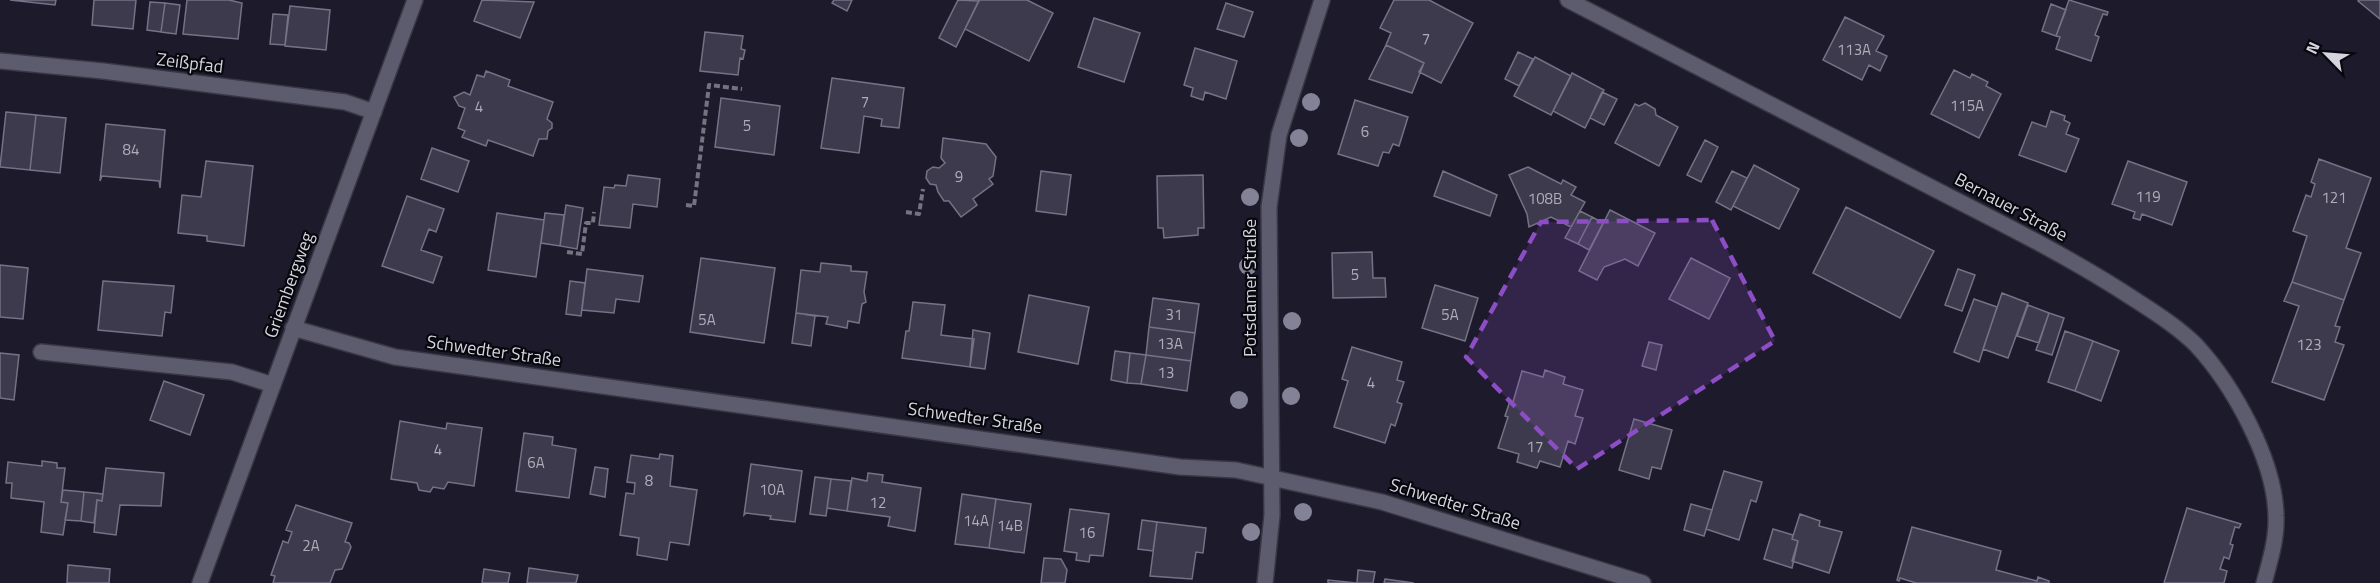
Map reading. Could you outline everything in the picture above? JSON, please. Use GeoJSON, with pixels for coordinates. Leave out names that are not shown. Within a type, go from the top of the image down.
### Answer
{"type":"FeatureCollection","features":[{"type":"Feature","properties":{"kind":"street","name":"Griembergweg"},"geometry":{"type":"LineString","coordinates":[[200,583],[415,0]]}},
{"type":"Feature","properties":{"kind":"street","name":"Potsdamer Straße"},"geometry":{"type":"LineString","coordinates":[[1265,583],[1272,515],[1270,197],[1279,135],[1322,0]]}},
{"type":"Feature","properties":{"kind":"street","name":"Bernauer Straße"},"geometry":{"type":"LineString","coordinates":[[1568,0],[2042,243],[2163,318],[2195,345],[2227,386],[2266,463],[2277,517],[2272,554],[2264,583]]}},
{"type":"Feature","properties":{"kind":"street","name":"Zeißpfad"},"geometry":{"type":"LineString","coordinates":[[0,61],[103,71],[345,102],[374,112]]}},
{"type":"Feature","properties":{"kind":"street","name":"Schwedter Straße"},"geometry":{"type":"LineString","coordinates":[[293,328],[395,357],[1180,467],[1236,470],[1382,502],[1643,583]]}},
{"type":"Feature","properties":{"kind":"street"},"geometry":{"type":"LineString","coordinates":[[41,352],[232,372],[273,385]]}},
{"type":"Feature","properties":{"kind":"path"},"geometry":{"type":"LineString","coordinates":[[686,205],[694,206],[709,85],[742,89]]}},
{"type":"Feature","properties":{"kind":"path"},"geometry":{"type":"LineString","coordinates":[[906,212],[919,214],[923,189]]}},
{"type":"Feature","properties":{"kind":"path"},"geometry":{"type":"LineString","coordinates":[[567,252],[582,254],[586,223],[593,224],[594,212]]}},
{"type":"Feature","properties":{"kind":"highlighted area"},"geometry":{"type":"Polygon","coordinates":[[[1712,220],[1775,341],[1577,469],[1466,357],[1541,222],[1712,220]]]}},
{"type":"Feature","properties":{"kind":"building"},"geometry":{"type":"Polygon","coordinates":[[[10,0],[56,0],[55,5],[10,0]]]}},
{"type":"Feature","properties":{"kind":"building"},"geometry":{"type":"Polygon","coordinates":[[[94,0],[136,0],[133,29],[92,25],[94,0]]]}},
{"type":"Feature","properties":{"kind":"building"},"geometry":{"type":"Polygon","coordinates":[[[187,0],[229,0],[242,3],[238,39],[183,34],[187,0]]]}},
{"type":"Feature","properties":{"kind":"building"},"geometry":{"type":"Polygon","coordinates":[[[482,0],[534,2],[520,38],[474,21],[482,0]]]}},
{"type":"Feature","properties":{"kind":"building"},"geometry":{"type":"Polygon","coordinates":[[[834,0],[852,0],[847,11],[832,3],[834,0]]]}},
{"type":"Feature","properties":{"kind":"building"},"geometry":{"type":"Polygon","coordinates":[[[958,0],[979,1],[956,47],[939,38],[958,0]]]}},
{"type":"Feature","properties":{"kind":"building"},"geometry":{"type":"Polygon","coordinates":[[[979,0],[1027,0],[1053,13],[1029,61],[965,29],[979,0]]]}},
{"type":"Feature","properties":{"kind":"building"},"geometry":{"type":"Polygon","coordinates":[[[1394,0],[1429,0],[1473,23],[1441,83],[1419,72],[1424,63],[1386,45],[1391,33],[1380,28],[1394,0]]]}},
{"type":"Feature","properties":{"kind":"building"},"geometry":{"type":"Polygon","coordinates":[[[2069,0],[2108,12],[2107,15],[2103,14],[2095,35],[2099,37],[2091,61],[2056,49],[2060,37],[2056,36],[2069,0]]]}},
{"type":"Feature","properties":{"kind":"building"},"geometry":{"type":"Polygon","coordinates":[[[2359,0],[2380,0],[2380,19],[2358,1],[2359,0]]]}},
{"type":"Feature","properties":{"kind":"building"},"geometry":{"type":"Polygon","coordinates":[[[150,2],[165,3],[161,32],[147,30],[150,2]]]}},
{"type":"Feature","properties":{"kind":"building"},"geometry":{"type":"Polygon","coordinates":[[[165,3],[180,5],[176,34],[161,32],[165,3]]]}},
{"type":"Feature","properties":{"kind":"building"},"geometry":{"type":"Polygon","coordinates":[[[1226,3],[1253,12],[1244,37],[1217,29],[1226,3]]]}},
{"type":"Feature","properties":{"kind":"building"},"geometry":{"type":"Polygon","coordinates":[[[2051,4],[2066,10],[2056,36],[2042,31],[2051,4]]]}},
{"type":"Feature","properties":{"kind":"building"},"geometry":{"type":"Polygon","coordinates":[[[290,6],[330,10],[326,50],[285,46],[290,6]]]}},
{"type":"Feature","properties":{"kind":"building"},"geometry":{"type":"Polygon","coordinates":[[[273,14],[288,15],[285,45],[270,44],[273,14]]]}},
{"type":"Feature","properties":{"kind":"building"},"geometry":{"type":"Polygon","coordinates":[[[1845,17],[1884,36],[1876,51],[1887,56],[1880,71],[1869,65],[1862,80],[1823,60],[1845,17]]]}},
{"type":"Feature","properties":{"kind":"building"},"geometry":{"type":"Polygon","coordinates":[[[1094,18],[1140,33],[1124,82],[1078,67],[1094,18]]]}},
{"type":"Feature","properties":{"kind":"building"},"geometry":{"type":"Polygon","coordinates":[[[705,32],[743,36],[741,49],[745,50],[743,59],[740,58],[738,75],[700,71],[705,32]]]}},
{"type":"Feature","properties":{"kind":"building"},"geometry":{"type":"Polygon","coordinates":[[[1386,45],[1424,63],[1412,93],[1369,79],[1386,45]]]}},
{"type":"Feature","properties":{"kind":"building"},"geometry":{"type":"Polygon","coordinates":[[[1195,48],[1237,61],[1226,99],[1205,92],[1203,100],[1191,96],[1193,88],[1184,85],[1195,48]]]}},
{"type":"Feature","properties":{"kind":"building"},"geometry":{"type":"Polygon","coordinates":[[[1518,52],[1533,59],[1519,86],[1505,79],[1518,52]]]}},
{"type":"Feature","properties":{"kind":"building"},"geometry":{"type":"Polygon","coordinates":[[[1535,57],[1571,76],[1551,115],[1514,96],[1535,57]]]}},
{"type":"Feature","properties":{"kind":"building"},"geometry":{"type":"Polygon","coordinates":[[[1954,70],[1970,78],[1972,74],[1988,82],[1986,86],[2001,94],[1979,138],[1931,114],[1954,70]]]}},
{"type":"Feature","properties":{"kind":"building"},"geometry":{"type":"Polygon","coordinates":[[[486,71],[510,80],[508,86],[553,102],[547,119],[552,123],[552,128],[548,131],[547,139],[539,139],[533,156],[488,140],[486,146],[462,137],[465,131],[458,128],[465,108],[459,106],[454,97],[464,92],[470,95],[477,75],[484,77],[486,71]]]}},
{"type":"Feature","properties":{"kind":"building"},"geometry":{"type":"Polygon","coordinates":[[[1572,73],[1604,90],[1585,128],[1553,111],[1572,73]]]}},
{"type":"Feature","properties":{"kind":"building"},"geometry":{"type":"Polygon","coordinates":[[[832,78],[904,88],[899,128],[881,126],[882,119],[864,116],[859,153],[821,148],[832,78]]]}},
{"type":"Feature","properties":{"kind":"building"},"geometry":{"type":"Polygon","coordinates":[[[1602,92],[1617,99],[1604,125],[1590,118],[1602,92]]]}},
{"type":"Feature","properties":{"kind":"building"},"geometry":{"type":"Polygon","coordinates":[[[721,98],[780,106],[774,155],[715,147],[721,98]]]}},
{"type":"Feature","properties":{"kind":"building"},"geometry":{"type":"Polygon","coordinates":[[[1355,100],[1408,117],[1399,146],[1393,144],[1389,153],[1383,152],[1378,166],[1338,154],[1355,100]]]}},
{"type":"Feature","properties":{"kind":"building"},"geometry":{"type":"Polygon","coordinates":[[[1645,103],[1655,109],[1656,115],[1678,127],[1659,166],[1615,143],[1635,104],[1639,106],[1645,103]]]}},
{"type":"Feature","properties":{"kind":"building"},"geometry":{"type":"Polygon","coordinates":[[[2051,111],[2065,116],[2064,120],[2070,123],[2066,134],[2079,139],[2066,172],[2019,155],[2032,122],[2046,127],[2051,111]]]}},
{"type":"Feature","properties":{"kind":"building"},"geometry":{"type":"Polygon","coordinates":[[[6,112],[36,115],[30,170],[0,167],[6,112]]]}},
{"type":"Feature","properties":{"kind":"building"},"geometry":{"type":"Polygon","coordinates":[[[36,115],[66,118],[60,173],[30,170],[36,115]]]}},
{"type":"Feature","properties":{"kind":"building"},"geometry":{"type":"Polygon","coordinates":[[[106,124],[165,130],[160,188],[159,181],[102,176],[100,181],[106,124]]]}},
{"type":"Feature","properties":{"kind":"building"},"geometry":{"type":"Polygon","coordinates":[[[943,138],[986,144],[996,157],[993,176],[989,179],[993,184],[973,199],[977,205],[961,217],[949,201],[944,201],[936,185],[930,184],[926,178],[927,171],[933,167],[939,168],[945,163],[941,158],[943,138]]]}},
{"type":"Feature","properties":{"kind":"building"},"geometry":{"type":"Polygon","coordinates":[[[1705,140],[1718,147],[1701,182],[1687,175],[1705,140]]]}},
{"type":"Feature","properties":{"kind":"building"},"geometry":{"type":"Polygon","coordinates":[[[432,148],[469,161],[458,192],[421,179],[432,148]]]}},
{"type":"Feature","properties":{"kind":"building"},"geometry":{"type":"Polygon","coordinates":[[[2319,159],[2371,178],[2346,248],[2361,253],[2344,300],[2292,282],[2307,236],[2293,231],[2306,195],[2311,197],[2315,184],[2311,182],[2319,159]]]}},
{"type":"Feature","properties":{"kind":"building"},"geometry":{"type":"Polygon","coordinates":[[[206,161],[253,166],[244,246],[207,241],[207,236],[178,233],[182,195],[201,197],[206,161]]]}},
{"type":"Feature","properties":{"kind":"building"},"geometry":{"type":"Polygon","coordinates":[[[2128,161],[2187,182],[2172,225],[2142,214],[2140,220],[2133,218],[2135,212],[2112,204],[2128,161]]]}},
{"type":"Feature","properties":{"kind":"building"},"geometry":{"type":"Polygon","coordinates":[[[1754,165],[1799,189],[1779,229],[1733,206],[1754,165]]]}},
{"type":"Feature","properties":{"kind":"building"},"geometry":{"type":"Polygon","coordinates":[[[1528,167],[1561,184],[1563,180],[1576,187],[1571,195],[1585,202],[1571,227],[1551,217],[1529,227],[1527,214],[1509,175],[1528,167]]]}},
{"type":"Feature","properties":{"kind":"building"},"geometry":{"type":"Polygon","coordinates":[[[1041,171],[1071,175],[1066,215],[1036,211],[1041,171]]]}},
{"type":"Feature","properties":{"kind":"building"},"geometry":{"type":"Polygon","coordinates":[[[1443,171],[1497,195],[1490,216],[1434,196],[1443,171]]]}},
{"type":"Feature","properties":{"kind":"building"},"geometry":{"type":"Polygon","coordinates":[[[1732,171],[1747,178],[1731,210],[1716,202],[1732,171]]]}},
{"type":"Feature","properties":{"kind":"building"},"geometry":{"type":"Polygon","coordinates":[[[628,175],[660,179],[657,207],[633,204],[630,228],[599,225],[604,187],[626,186],[628,175]]]}},
{"type":"Feature","properties":{"kind":"building"},"geometry":{"type":"Polygon","coordinates":[[[1203,175],[1204,228],[1198,228],[1198,235],[1164,238],[1163,228],[1158,228],[1157,176],[1203,175]]]}},
{"type":"Feature","properties":{"kind":"building"},"geometry":{"type":"Polygon","coordinates":[[[407,196],[444,209],[436,232],[429,229],[421,250],[442,257],[433,283],[382,266],[407,196]]]}},
{"type":"Feature","properties":{"kind":"building"},"geometry":{"type":"Polygon","coordinates":[[[566,205],[583,208],[577,249],[560,246],[566,205]]]}},
{"type":"Feature","properties":{"kind":"building"},"geometry":{"type":"Polygon","coordinates":[[[1846,207],[1934,251],[1900,318],[1813,273],[1846,207]]]}},
{"type":"Feature","properties":{"kind":"building"},"geometry":{"type":"Polygon","coordinates":[[[1610,210],[1655,233],[1638,266],[1625,259],[1604,267],[1597,280],[1579,271],[1610,210]]]}},
{"type":"Feature","properties":{"kind":"building"},"geometry":{"type":"Polygon","coordinates":[[[1580,211],[1592,217],[1578,244],[1565,238],[1580,211]]]}},
{"type":"Feature","properties":{"kind":"building"},"geometry":{"type":"Polygon","coordinates":[[[497,213],[544,220],[536,277],[488,270],[497,213]]]}},
{"type":"Feature","properties":{"kind":"building"},"geometry":{"type":"Polygon","coordinates":[[[545,213],[564,215],[560,246],[541,243],[545,213]]]}},
{"type":"Feature","properties":{"kind":"building"},"geometry":{"type":"Polygon","coordinates":[[[1592,217],[1603,223],[1589,250],[1578,244],[1592,217]]]}},
{"type":"Feature","properties":{"kind":"building"},"geometry":{"type":"Polygon","coordinates":[[[1372,252],[1373,278],[1385,278],[1386,297],[1333,298],[1332,253],[1372,252]]]}},
{"type":"Feature","properties":{"kind":"building"},"geometry":{"type":"Polygon","coordinates":[[[701,258],[775,268],[764,343],[690,332],[701,258]]]}},
{"type":"Feature","properties":{"kind":"building"},"geometry":{"type":"Polygon","coordinates":[[[1691,258],[1730,278],[1709,319],[1669,299],[1691,258]]]}},
{"type":"Feature","properties":{"kind":"building"},"geometry":{"type":"Polygon","coordinates":[[[821,263],[851,266],[851,271],[867,272],[864,292],[866,302],[862,304],[859,323],[848,321],[847,328],[826,324],[828,317],[796,313],[801,270],[820,272],[821,263]]]}},
{"type":"Feature","properties":{"kind":"building"},"geometry":{"type":"Polygon","coordinates":[[[0,265],[28,268],[23,319],[0,317],[0,265]]]}},
{"type":"Feature","properties":{"kind":"building"},"geometry":{"type":"Polygon","coordinates":[[[587,269],[643,276],[639,302],[616,299],[614,313],[582,310],[587,269]]]}},
{"type":"Feature","properties":{"kind":"building"},"geometry":{"type":"Polygon","coordinates":[[[1958,269],[1975,275],[1962,311],[1945,305],[1958,269]]]}},
{"type":"Feature","properties":{"kind":"building"},"geometry":{"type":"Polygon","coordinates":[[[103,281],[174,286],[171,313],[165,312],[162,336],[98,330],[103,281]]]}},
{"type":"Feature","properties":{"kind":"building"},"geometry":{"type":"Polygon","coordinates":[[[570,281],[585,283],[581,316],[566,314],[570,281]]]}},
{"type":"Feature","properties":{"kind":"building"},"geometry":{"type":"Polygon","coordinates":[[[2292,282],[2344,300],[2335,326],[2340,327],[2335,342],[2344,345],[2324,400],[2272,382],[2299,306],[2284,301],[2292,282]]]}},
{"type":"Feature","properties":{"kind":"building"},"geometry":{"type":"Polygon","coordinates":[[[1435,285],[1478,298],[1465,341],[1422,328],[1435,285]]]}},
{"type":"Feature","properties":{"kind":"building"},"geometry":{"type":"Polygon","coordinates":[[[2002,293],[2028,303],[2008,358],[1983,349],[2002,293]]]}},
{"type":"Feature","properties":{"kind":"building"},"geometry":{"type":"Polygon","coordinates":[[[1029,295],[1089,307],[1078,364],[1018,352],[1029,295]]]}},
{"type":"Feature","properties":{"kind":"building"},"geometry":{"type":"Polygon","coordinates":[[[1153,298],[1199,304],[1195,333],[1149,327],[1153,298]]]}},
{"type":"Feature","properties":{"kind":"building"},"geometry":{"type":"Polygon","coordinates":[[[1974,299],[1997,307],[1979,362],[1954,352],[1974,299]]]}},
{"type":"Feature","properties":{"kind":"building"},"geometry":{"type":"Polygon","coordinates":[[[913,302],[945,305],[941,335],[974,339],[970,367],[902,358],[913,302]]]}},
{"type":"Feature","properties":{"kind":"building"},"geometry":{"type":"Polygon","coordinates":[[[2028,305],[2049,313],[2039,343],[2017,336],[2028,305]]]}},
{"type":"Feature","properties":{"kind":"building"},"geometry":{"type":"Polygon","coordinates":[[[796,313],[815,316],[811,346],[792,343],[796,313]]]}},
{"type":"Feature","properties":{"kind":"building"},"geometry":{"type":"Polygon","coordinates":[[[2049,313],[2064,318],[2052,355],[2036,350],[2049,313]]]}},
{"type":"Feature","properties":{"kind":"building"},"geometry":{"type":"Polygon","coordinates":[[[1149,327],[1195,333],[1191,361],[1146,355],[1149,327]]]}},
{"type":"Feature","properties":{"kind":"building"},"geometry":{"type":"Polygon","coordinates":[[[973,330],[990,333],[985,369],[970,367],[973,330]]]}},
{"type":"Feature","properties":{"kind":"building"},"geometry":{"type":"Polygon","coordinates":[[[2065,331],[2093,341],[2075,391],[2048,382],[2065,331]]]}},
{"type":"Feature","properties":{"kind":"building"},"geometry":{"type":"Polygon","coordinates":[[[2093,341],[2119,351],[2101,401],[2075,391],[2093,341]]]}},
{"type":"Feature","properties":{"kind":"building"},"geometry":{"type":"Polygon","coordinates":[[[1649,342],[1662,345],[1656,370],[1642,366],[1649,342]]]}},
{"type":"Feature","properties":{"kind":"building"},"geometry":{"type":"Polygon","coordinates":[[[1352,347],[1402,362],[1397,380],[1404,382],[1397,402],[1402,404],[1395,426],[1391,424],[1385,443],[1334,427],[1348,381],[1342,379],[1352,347]]]}},
{"type":"Feature","properties":{"kind":"building"},"geometry":{"type":"Polygon","coordinates":[[[1115,351],[1130,353],[1127,383],[1111,380],[1115,351]]]}},
{"type":"Feature","properties":{"kind":"building"},"geometry":{"type":"Polygon","coordinates":[[[0,353],[19,355],[14,400],[0,398],[0,353]]]}},
{"type":"Feature","properties":{"kind":"building"},"geometry":{"type":"Polygon","coordinates":[[[1130,353],[1146,355],[1141,384],[1127,383],[1130,353]]]}},
{"type":"Feature","properties":{"kind":"building"},"geometry":{"type":"Polygon","coordinates":[[[1146,355],[1191,361],[1187,391],[1141,384],[1146,355]]]}},
{"type":"Feature","properties":{"kind":"building"},"geometry":{"type":"Polygon","coordinates":[[[1545,370],[1565,377],[1563,384],[1583,390],[1575,416],[1583,418],[1575,444],[1568,441],[1560,467],[1540,461],[1537,468],[1517,462],[1519,454],[1498,448],[1508,417],[1505,416],[1510,401],[1513,402],[1522,371],[1543,377],[1545,370]]]}},
{"type":"Feature","properties":{"kind":"building"},"geometry":{"type":"Polygon","coordinates":[[[164,381],[204,395],[190,435],[150,420],[164,381]]]}},
{"type":"Feature","properties":{"kind":"building"},"geometry":{"type":"Polygon","coordinates":[[[1634,419],[1672,430],[1661,469],[1652,467],[1649,479],[1619,470],[1634,419]]]}},
{"type":"Feature","properties":{"kind":"building"},"geometry":{"type":"Polygon","coordinates":[[[400,421],[446,429],[447,423],[482,428],[474,486],[448,482],[444,489],[433,487],[430,492],[419,490],[417,483],[391,479],[400,421]]]}},
{"type":"Feature","properties":{"kind":"building"},"geometry":{"type":"Polygon","coordinates":[[[524,433],[553,437],[552,445],[576,449],[569,498],[516,491],[524,433]]]}},
{"type":"Feature","properties":{"kind":"building"},"geometry":{"type":"Polygon","coordinates":[[[660,454],[673,456],[670,486],[697,490],[689,545],[670,542],[667,560],[637,555],[639,538],[620,535],[626,493],[634,494],[635,483],[627,482],[631,455],[659,459],[660,454]]]}},
{"type":"Feature","properties":{"kind":"building"},"geometry":{"type":"Polygon","coordinates":[[[42,461],[57,463],[57,468],[65,468],[61,502],[68,503],[63,535],[41,532],[44,502],[11,498],[12,483],[6,483],[8,462],[42,466],[42,461]]]}},
{"type":"Feature","properties":{"kind":"building"},"geometry":{"type":"Polygon","coordinates":[[[751,464],[802,471],[795,522],[770,519],[771,516],[746,513],[744,515],[751,464]]]}},
{"type":"Feature","properties":{"kind":"building"},"geometry":{"type":"Polygon","coordinates":[[[595,467],[608,469],[605,497],[590,494],[595,467]]]}},
{"type":"Feature","properties":{"kind":"building"},"geometry":{"type":"Polygon","coordinates":[[[106,468],[164,473],[161,506],[120,505],[116,535],[94,532],[97,500],[102,501],[106,468]]]}},
{"type":"Feature","properties":{"kind":"building"},"geometry":{"type":"Polygon","coordinates":[[[1724,471],[1762,482],[1756,502],[1751,500],[1739,540],[1706,529],[1724,471]]]}},
{"type":"Feature","properties":{"kind":"building"},"geometry":{"type":"Polygon","coordinates":[[[868,473],[883,475],[882,482],[921,488],[915,531],[888,526],[890,517],[847,511],[852,478],[867,481],[868,473]]]}},
{"type":"Feature","properties":{"kind":"building"},"geometry":{"type":"Polygon","coordinates":[[[815,477],[831,479],[826,516],[810,514],[815,477]]]}},
{"type":"Feature","properties":{"kind":"building"},"geometry":{"type":"Polygon","coordinates":[[[831,479],[851,481],[847,511],[827,508],[831,479]]]}},
{"type":"Feature","properties":{"kind":"building"},"geometry":{"type":"Polygon","coordinates":[[[63,490],[84,492],[81,521],[65,520],[68,503],[61,502],[63,490]]]}},
{"type":"Feature","properties":{"kind":"building"},"geometry":{"type":"Polygon","coordinates":[[[84,492],[103,494],[102,501],[97,500],[94,523],[81,521],[84,492]]]}},
{"type":"Feature","properties":{"kind":"building"},"geometry":{"type":"Polygon","coordinates":[[[962,494],[996,499],[989,548],[955,544],[962,494]]]}},
{"type":"Feature","properties":{"kind":"building"},"geometry":{"type":"Polygon","coordinates":[[[996,499],[1031,504],[1024,553],[989,548],[996,499]]]}},
{"type":"Feature","properties":{"kind":"building"},"geometry":{"type":"Polygon","coordinates":[[[1691,504],[1712,510],[1704,536],[1684,530],[1691,504]]]}},
{"type":"Feature","properties":{"kind":"building"},"geometry":{"type":"Polygon","coordinates":[[[296,505],[352,523],[345,542],[351,547],[342,569],[335,570],[330,583],[273,583],[275,576],[271,575],[283,541],[288,543],[292,532],[286,530],[296,505]]]}},
{"type":"Feature","properties":{"kind":"building"},"geometry":{"type":"Polygon","coordinates":[[[2187,508],[2241,524],[2239,528],[2235,527],[2229,559],[2224,557],[2220,569],[2227,571],[2224,583],[2164,583],[2187,508]]]}},
{"type":"Feature","properties":{"kind":"building"},"geometry":{"type":"Polygon","coordinates":[[[1070,509],[1109,514],[1103,556],[1090,555],[1089,562],[1076,560],[1077,553],[1064,551],[1070,509]]]}},
{"type":"Feature","properties":{"kind":"building"},"geometry":{"type":"Polygon","coordinates":[[[1800,514],[1820,521],[1819,526],[1842,532],[1829,573],[1792,561],[1798,541],[1792,539],[1800,514]]]}},
{"type":"Feature","properties":{"kind":"building"},"geometry":{"type":"Polygon","coordinates":[[[1142,520],[1157,522],[1153,551],[1138,549],[1142,520]]]}},
{"type":"Feature","properties":{"kind":"building"},"geometry":{"type":"Polygon","coordinates":[[[1157,522],[1206,528],[1203,553],[1196,552],[1192,579],[1150,576],[1157,522]]]}},
{"type":"Feature","properties":{"kind":"building"},"geometry":{"type":"Polygon","coordinates":[[[1912,527],[2001,551],[1996,570],[2037,581],[2038,577],[2049,583],[1916,583],[1900,578],[1899,581],[1897,580],[1912,527]]]}},
{"type":"Feature","properties":{"kind":"building"},"geometry":{"type":"Polygon","coordinates":[[[1773,529],[1793,535],[1792,539],[1798,541],[1792,568],[1764,559],[1773,529]]]}},
{"type":"Feature","properties":{"kind":"building"},"geometry":{"type":"Polygon","coordinates":[[[1044,558],[1061,559],[1067,570],[1065,583],[1041,583],[1044,558]]]}},
{"type":"Feature","properties":{"kind":"building"},"geometry":{"type":"Polygon","coordinates":[[[68,565],[110,569],[109,583],[67,583],[68,565]]]}},
{"type":"Feature","properties":{"kind":"building"},"geometry":{"type":"Polygon","coordinates":[[[529,568],[578,575],[576,583],[527,583],[529,568]]]}},
{"type":"Feature","properties":{"kind":"building"},"geometry":{"type":"Polygon","coordinates":[[[484,569],[510,573],[508,583],[482,583],[484,569]]]}},
{"type":"Feature","properties":{"kind":"building"},"geometry":{"type":"Polygon","coordinates":[[[1358,570],[1375,572],[1373,583],[1357,583],[1358,570]]]}},
{"type":"Feature","properties":{"kind":"building"},"geometry":{"type":"Polygon","coordinates":[[[1385,579],[1414,583],[1384,583],[1385,579]]]}},
{"type":"Feature","properties":{"kind":"building"},"geometry":{"type":"Polygon","coordinates":[[[1328,580],[1357,583],[1328,583],[1328,580]]]}}]}
